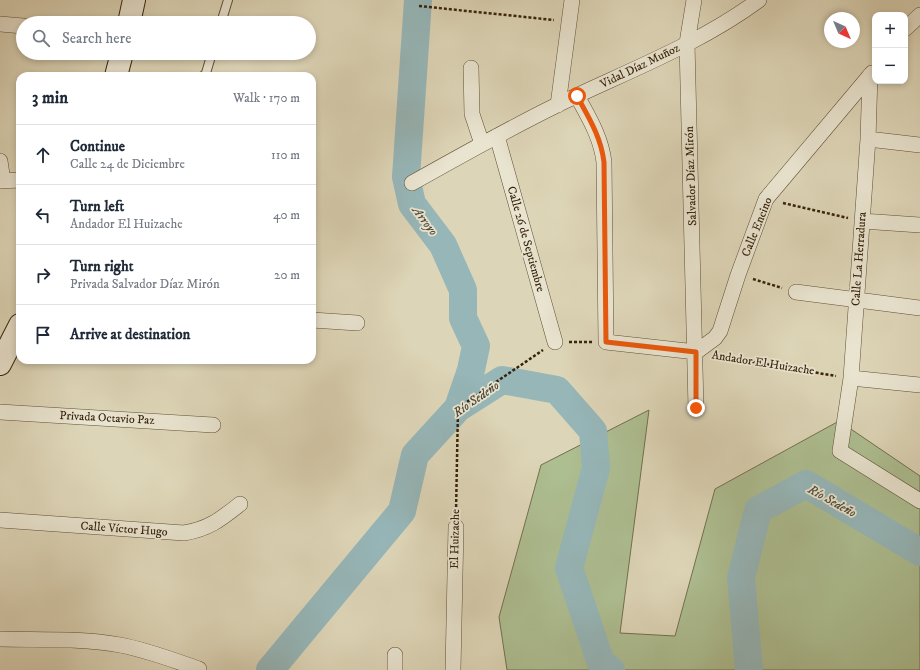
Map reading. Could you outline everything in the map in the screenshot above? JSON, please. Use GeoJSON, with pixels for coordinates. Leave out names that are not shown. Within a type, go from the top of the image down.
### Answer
{"type":"FeatureCollection","features":[{"type":"Feature","properties":{"kind":"main road"},"geometry":{"type":"LineString","coordinates":[[131,16],[134,0]]}},
{"type":"Feature","properties":{"kind":"main road"},"geometry":{"type":"LineString","coordinates":[[117,72],[120,60]]}},
{"type":"Feature","properties":{"kind":"main road"},"geometry":{"type":"LineString","coordinates":[[0,364],[16,333]]}},
{"type":"Feature","properties":{"kind":"street"},"geometry":{"type":"LineString","coordinates":[[558,105],[572,0]]}},
{"type":"Feature","properties":{"kind":"street","name":"Salvador Díaz Mirón"},"geometry":{"type":"LineString","coordinates":[[694,0],[687,43],[696,352],[696,408]]}},
{"type":"Feature","properties":{"kind":"street","name":"Vidal Díaz Muñoz"},"geometry":{"type":"LineString","coordinates":[[412,183],[496,136],[687,43],[759,0]]}},
{"type":"Feature","properties":{"kind":"street"},"geometry":{"type":"LineString","coordinates":[[908,26],[920,15]]}},
{"type":"Feature","properties":{"kind":"street"},"geometry":{"type":"LineString","coordinates":[[0,24],[16,25]]}},
{"type":"Feature","properties":{"kind":"street"},"geometry":{"type":"LineString","coordinates":[[471,68],[472,114],[482,144]]}},
{"type":"Feature","properties":{"kind":"street","name":"Calle Encino"},"geometry":{"type":"LineString","coordinates":[[696,352],[715,338],[720,330],[738,275],[766,199],[872,73]]}},
{"type":"Feature","properties":{"kind":"street","name":"Calle La Herradura"},"geometry":{"type":"LineString","coordinates":[[872,84],[851,378],[840,451],[920,501]]}},
{"type":"Feature","properties":{"kind":"street"},"geometry":{"type":"LineString","coordinates":[[577,96],[599,135],[603,146],[606,342]]}},
{"type":"Feature","properties":{"kind":"street","name":"Calle 26 de Septiembre"},"geometry":{"type":"LineString","coordinates":[[496,136],[555,342]]}},
{"type":"Feature","properties":{"kind":"street"},"geometry":{"type":"LineString","coordinates":[[868,139],[920,145]]}},
{"type":"Feature","properties":{"kind":"street"},"geometry":{"type":"LineString","coordinates":[[0,161],[2,181],[16,180]]}},
{"type":"Feature","properties":{"kind":"street"},"geometry":{"type":"LineString","coordinates":[[862,221],[920,225]]}},
{"type":"Feature","properties":{"kind":"street"},"geometry":{"type":"LineString","coordinates":[[796,292],[920,308]]}},
{"type":"Feature","properties":{"kind":"street"},"geometry":{"type":"LineString","coordinates":[[316,320],[357,323]]}},
{"type":"Feature","properties":{"kind":"street","name":"Andador El Huizache"},"geometry":{"type":"LineString","coordinates":[[606,342],[696,352]]}},
{"type":"Feature","properties":{"kind":"street"},"geometry":{"type":"LineString","coordinates":[[851,378],[920,385]]}},
{"type":"Feature","properties":{"kind":"street","name":"Privada Octavio Paz"},"geometry":{"type":"LineString","coordinates":[[0,412],[213,425]]}},
{"type":"Feature","properties":{"kind":"street","name":"Calle Víctor Hugo"},"geometry":{"type":"LineString","coordinates":[[0,520],[184,533],[199,531],[213,525],[240,504]]}},
{"type":"Feature","properties":{"kind":"street","name":"El Huizache"},"geometry":{"type":"LineString","coordinates":[[453,670],[456,527]]}},
{"type":"Feature","properties":{"kind":"street"},"geometry":{"type":"LineString","coordinates":[[0,639],[82,640],[119,645],[144,651],[199,669]]}},
{"type":"Feature","properties":{"kind":"lane"},"geometry":{"type":"LineString","coordinates":[[223,16],[228,0]]}},
{"type":"Feature","properties":{"kind":"lane"},"geometry":{"type":"LineString","coordinates":[[206,72],[210,60]]}},
{"type":"Feature","properties":{"kind":"path"},"geometry":{"type":"LineString","coordinates":[[419,6],[568,22]]}},
{"type":"Feature","properties":{"kind":"path"},"geometry":{"type":"LineString","coordinates":[[766,199],[862,221]]}},
{"type":"Feature","properties":{"kind":"path"},"geometry":{"type":"LineString","coordinates":[[738,275],[796,292]]}},
{"type":"Feature","properties":{"kind":"path"},"geometry":{"type":"LineString","coordinates":[[555,342],[606,342]]}},
{"type":"Feature","properties":{"kind":"path","name":"El Huizache"},"geometry":{"type":"LineString","coordinates":[[456,527],[458,408],[555,342]]}},
{"type":"Feature","properties":{"kind":"path","name":"Andador El Huizache"},"geometry":{"type":"LineString","coordinates":[[696,352],[851,378]]}},
{"type":"Feature","properties":{"kind":"green space"},"geometry":{"type":"Polygon","coordinates":[[[649,410],[620,633],[675,636],[715,489],[839,421],[920,476],[920,670],[507,670],[499,617],[541,465],[649,410]]]}},
{"type":"Feature","properties":{"kind":"waterway","name":"Arroyo"},"geometry":{"type":"LineString","coordinates":[[418,0],[406,177],[412,204],[443,245],[463,290],[463,318],[476,346],[471,370],[458,408]]}},
{"type":"Feature","properties":{"kind":"waterway","name":"Río Sedeño"},"geometry":{"type":"LineString","coordinates":[[270,670],[402,511],[415,455],[458,408],[502,380],[557,390],[593,431],[596,468],[569,568],[601,663],[611,670]]}},
{"type":"Feature","properties":{"kind":"waterway","name":"Río Sedeño"},"geometry":{"type":"LineString","coordinates":[[749,670],[741,578],[758,510],[806,484],[920,552]]}},
{"type":"Feature","properties":{"kind":"route"},"geometry":{"type":"LineString","coordinates":[[577,96],[599,135],[603,146],[606,342],[696,352],[696,408]]}}]}
